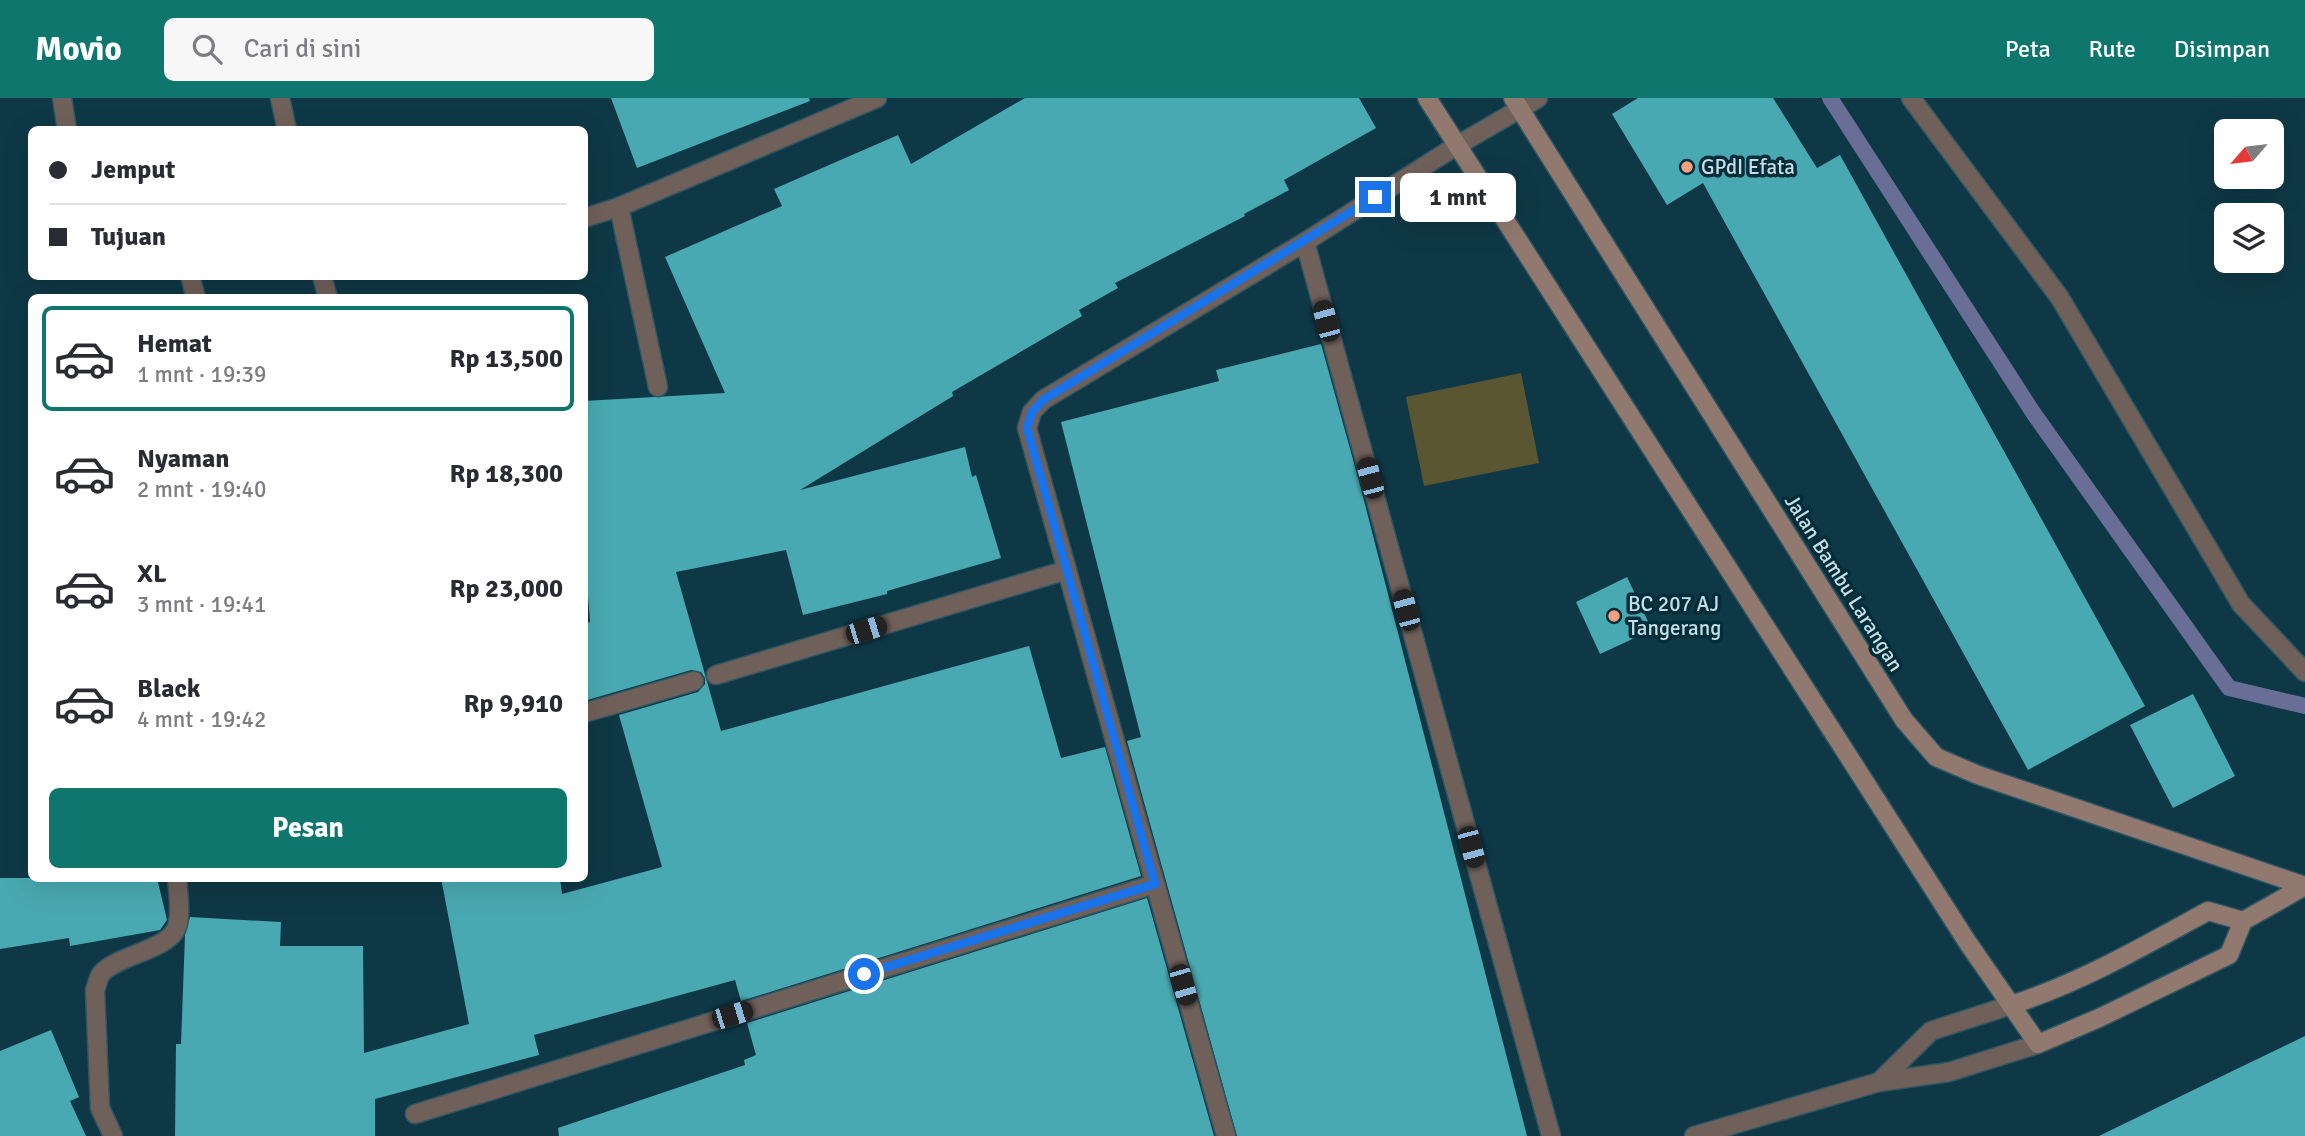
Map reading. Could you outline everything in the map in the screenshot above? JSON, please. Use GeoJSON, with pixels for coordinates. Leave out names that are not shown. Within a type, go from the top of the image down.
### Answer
{"type":"FeatureCollection","features":[{"type":"Feature","properties":{"kind":"street"},"geometry":{"type":"LineString","coordinates":[[62,98],[66,126]]}},
{"type":"Feature","properties":{"kind":"street"},"geometry":{"type":"LineString","coordinates":[[280,98],[286,126]]}},
{"type":"Feature","properties":{"kind":"street"},"geometry":{"type":"LineString","coordinates":[[588,217],[619,207],[877,98]]}},
{"type":"Feature","properties":{"kind":"street"},"geometry":{"type":"LineString","coordinates":[[1427,98],[1968,943],[2038,1044]]}},
{"type":"Feature","properties":{"kind":"street"},"geometry":{"type":"LineString","coordinates":[[1226,1136],[1027,428],[1032,412],[1043,400],[1305,242],[1457,146],[1516,104],[1538,98]]}},
{"type":"Feature","properties":{"kind":"street"},"geometry":{"type":"LineString","coordinates":[[1911,98],[2060,298],[2241,604],[2305,672]]}},
{"type":"Feature","properties":{"kind":"street","name":"Jalan Bambu Larangan"},"geometry":{"type":"LineString","coordinates":[[1516,104],[1904,720],[1936,757],[1978,775],[2305,886]]}},
{"type":"Feature","properties":{"kind":"street"},"geometry":{"type":"LineString","coordinates":[[619,207],[658,387]]}},
{"type":"Feature","properties":{"kind":"street"},"geometry":{"type":"LineString","coordinates":[[1305,242],[1550,1136]]}},
{"type":"Feature","properties":{"kind":"street"},"geometry":{"type":"LineString","coordinates":[[716,675],[1066,570]]}},
{"type":"Feature","properties":{"kind":"street"},"geometry":{"type":"LineString","coordinates":[[588,712],[694,681]]}},
{"type":"Feature","properties":{"kind":"street"},"geometry":{"type":"LineString","coordinates":[[113,1136],[100,1108],[95,990],[101,975],[110,967],[168,939],[176,931],[177,882]]}},
{"type":"Feature","properties":{"kind":"street"},"geometry":{"type":"LineString","coordinates":[[415,1114],[1155,884]]}},
{"type":"Feature","properties":{"kind":"street","name":"Jalan Bambu Larangan"},"geometry":{"type":"LineString","coordinates":[[2243,921],[2305,886]]}},
{"type":"Feature","properties":{"kind":"street"},"geometry":{"type":"LineString","coordinates":[[1694,1136],[1879,1082],[1949,1072],[2038,1044],[2229,956],[2243,921],[2208,911],[2050,992],[1931,1031],[1879,1082]]}},
{"type":"Feature","properties":{"kind":"shaded area"},"geometry":{"type":"Polygon","coordinates":[[[1521,373],[1539,463],[1424,486],[1406,397],[1521,373]]]}},
{"type":"Feature","properties":{"kind":"building"},"geometry":{"type":"Polygon","coordinates":[[[611,98],[809,98],[810,101],[637,168],[611,98]]]}},
{"type":"Feature","properties":{"kind":"building"},"geometry":{"type":"Polygon","coordinates":[[[1025,98],[1359,98],[1376,128],[1284,180],[1289,190],[1244,214],[1245,216],[1115,283],[1118,288],[1079,310],[1082,316],[952,392],[953,396],[800,490],[965,447],[972,477],[976,475],[1001,558],[887,591],[887,594],[803,615],[786,550],[676,572],[721,731],[1029,646],[1061,758],[1105,747],[1141,876],[741,1001],[735,980],[534,1035],[539,1055],[375,1099],[375,1136],[175,1136],[176,1044],[181,1044],[185,935],[190,917],[281,922],[280,946],[363,946],[364,1053],[469,1024],[442,882],[560,882],[562,894],[662,867],[619,715],[698,692],[705,684],[705,678],[701,672],[691,670],[588,700],[588,401],[725,393],[665,257],[782,206],[774,189],[898,135],[911,164],[1025,98]]]}},
{"type":"Feature","properties":{"kind":"building"},"geometry":{"type":"Polygon","coordinates":[[[1638,98],[1773,98],[1817,168],[1840,155],[2145,706],[2028,770],[1703,183],[1667,205],[1612,114],[1638,98]]]}},
{"type":"Feature","properties":{"kind":"building"},"geometry":{"type":"Polygon","coordinates":[[[1321,344],[1360,485],[1527,1136],[1237,1136],[1127,741],[1141,737],[1061,422],[1219,381],[1216,370],[1321,344]]]}},
{"type":"Feature","properties":{"kind":"building","name":"BC 207 AJ Tangerang"},"geometry":{"type":"Polygon","coordinates":[[[1627,577],[1652,630],[1600,654],[1576,602],[1627,577]]]}},
{"type":"Feature","properties":{"kind":"building"},"geometry":{"type":"Polygon","coordinates":[[[2193,694],[2235,776],[2173,808],[2130,725],[2193,694]]]}},
{"type":"Feature","properties":{"kind":"building"},"geometry":{"type":"Polygon","coordinates":[[[0,878],[28,878],[28,882],[158,882],[167,920],[160,930],[70,946],[69,938],[0,949],[0,878]]]}},
{"type":"Feature","properties":{"kind":"building"},"geometry":{"type":"Polygon","coordinates":[[[1147,898],[1214,1136],[559,1136],[558,1128],[745,1065],[744,1060],[756,1055],[747,1023],[1147,898]]]}},
{"type":"Feature","properties":{"kind":"building"},"geometry":{"type":"Polygon","coordinates":[[[51,1030],[79,1097],[70,1101],[86,1136],[0,1136],[0,1051],[51,1030]]]}},
{"type":"Feature","properties":{"kind":"building"},"geometry":{"type":"Polygon","coordinates":[[[2305,1036],[2305,1136],[2099,1136],[2216,1079],[2305,1036]]]}},
{"type":"Feature","properties":{"kind":"waterway"},"geometry":{"type":"LineString","coordinates":[[1830,98],[2034,414],[2229,688],[2305,706]]}},
{"type":"Feature","properties":{"kind":"place","name":"GPdI Efata"},"geometry":{"type":"Point","coordinates":[1687,167]}},
{"type":"Feature","properties":{"kind":"place","name":"BC 207 AJ Tangerang"},"geometry":{"type":"Point","coordinates":[1614,616]}},
{"type":"Feature","properties":{"kind":"route"},"geometry":{"type":"LineString","coordinates":[[864,974],[1155,884],[1027,428],[1032,412],[1043,400],[1375,197]]}}]}
